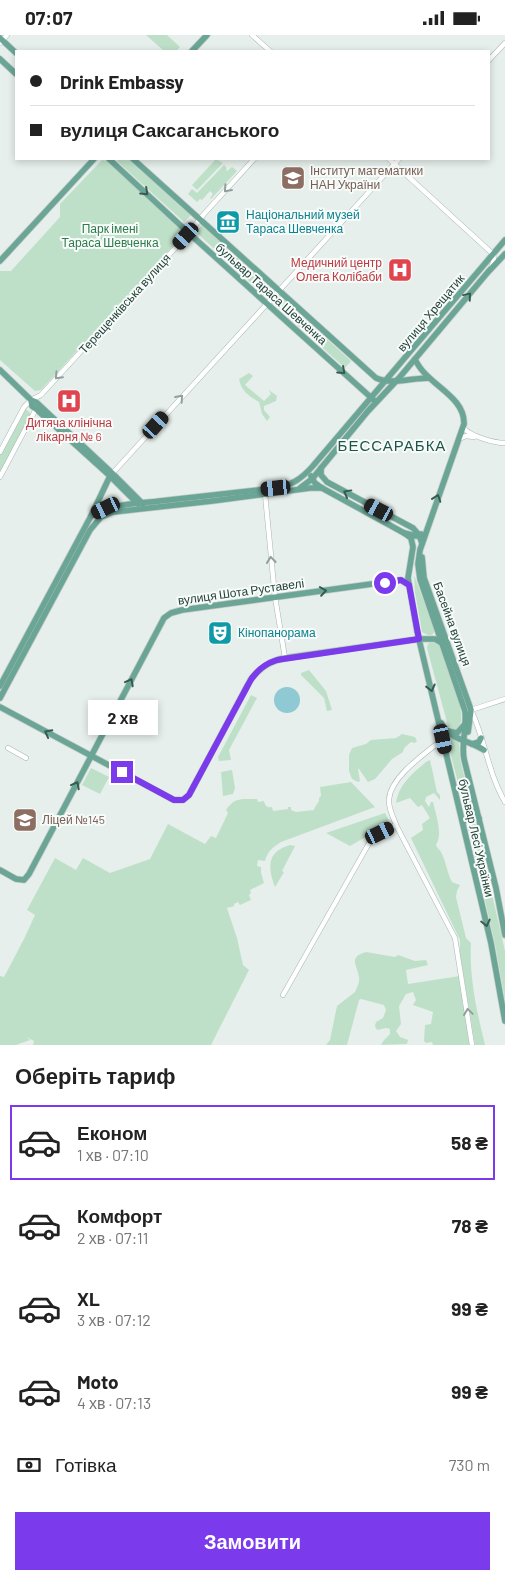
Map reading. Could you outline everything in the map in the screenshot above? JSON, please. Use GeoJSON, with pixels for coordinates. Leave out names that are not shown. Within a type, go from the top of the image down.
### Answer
{"type":"FeatureCollection","features":[{"type":"Feature","properties":{"kind":"main road"},"geometry":{"type":"LineString","coordinates":[[193,50],[207,35]]}},
{"type":"Feature","properties":{"kind":"main road"},"geometry":{"type":"LineString","coordinates":[[2,39],[15,52]]}},
{"type":"Feature","properties":{"kind":"main road"},"geometry":{"type":"LineString","coordinates":[[0,59],[15,73]]}},
{"type":"Feature","properties":{"kind":"main road"},"geometry":{"type":"LineString","coordinates":[[0,261],[93,160]]}},
{"type":"Feature","properties":{"kind":"main road","name":"бульвар Тараса Шевченка"},"geometry":{"type":"LineString","coordinates":[[110,160],[376,402]]}},
{"type":"Feature","properties":{"kind":"main road","name":"бульвар Тараса Шевченка"},"geometry":{"type":"LineString","coordinates":[[134,160],[376,378],[386,381]]}},
{"type":"Feature","properties":{"kind":"main road","name":"вулиця Хрещатик"},"geometry":{"type":"LineString","coordinates":[[143,506],[286,486],[297,481],[312,467],[505,240]]}},
{"type":"Feature","properties":{"kind":"main road","name":"вулиця Хрещатик"},"geometry":{"type":"LineString","coordinates":[[296,491],[312,479],[376,402],[505,254]]}},
{"type":"Feature","properties":{"kind":"main road"},"geometry":{"type":"LineString","coordinates":[[415,359],[419,367],[429,378],[459,405],[464,416],[463,427]]}},
{"type":"Feature","properties":{"kind":"main road"},"geometry":{"type":"LineString","coordinates":[[0,370],[143,506]]}},
{"type":"Feature","properties":{"kind":"main road"},"geometry":{"type":"LineString","coordinates":[[386,381],[429,378]]}},
{"type":"Feature","properties":{"kind":"main road","name":"Басейна вулиця"},"geometry":{"type":"LineString","coordinates":[[462,701],[420,579],[418,564],[426,529],[463,427]]}},
{"type":"Feature","properties":{"kind":"main road"},"geometry":{"type":"LineString","coordinates":[[312,467],[310,473],[312,479],[322,488],[411,538],[413,547],[408,578],[409,585],[419,639],[439,719],[448,733],[484,749]]}},
{"type":"Feature","properties":{"kind":"main road"},"geometry":{"type":"LineString","coordinates":[[321,468],[321,475],[327,482],[412,528],[419,535],[422,542]]}},
{"type":"Feature","properties":{"kind":"main road"},"geometry":{"type":"LineString","coordinates":[[111,474],[136,503],[143,506]]}},
{"type":"Feature","properties":{"kind":"main road"},"geometry":{"type":"LineString","coordinates":[[0,686],[111,474]]}},
{"type":"Feature","properties":{"kind":"main road"},"geometry":{"type":"LineString","coordinates":[[0,698],[94,523],[101,517],[113,512],[143,506],[322,488]]}},
{"type":"Feature","properties":{"kind":"main road"},"geometry":{"type":"LineString","coordinates":[[90,516],[106,508],[136,503]]}},
{"type":"Feature","properties":{"kind":"main road"},"geometry":{"type":"LineString","coordinates":[[404,533],[419,535],[426,529]]}},
{"type":"Feature","properties":{"kind":"main road","name":"Басейна вулиця"},"geometry":{"type":"LineString","coordinates":[[422,542],[424,578],[471,710]]}},
{"type":"Feature","properties":{"kind":"main road","name":"вулиця Шота Руставелі"},"geometry":{"type":"LineString","coordinates":[[0,870],[20,880],[24,880],[29,874],[164,618],[168,614],[182,610],[401,580],[409,585]]}},
{"type":"Feature","properties":{"kind":"main road"},"geometry":{"type":"LineString","coordinates":[[0,707],[174,800],[183,800],[189,795],[251,679],[265,665],[285,659],[419,639],[432,638],[441,643]]}},
{"type":"Feature","properties":{"kind":"main road"},"geometry":{"type":"LineString","coordinates":[[423,656],[428,643],[432,641],[441,643]]}},
{"type":"Feature","properties":{"kind":"main road","name":"бульвар Лесі Українки"},"geometry":{"type":"LineString","coordinates":[[462,701],[466,721],[463,751],[505,935]]}},
{"type":"Feature","properties":{"kind":"main road"},"geometry":{"type":"LineString","coordinates":[[464,740],[470,726],[471,710]]}},
{"type":"Feature","properties":{"kind":"main road","name":"бульвар Лесі Українки"},"geometry":{"type":"LineString","coordinates":[[439,719],[491,943],[505,1021]]}},
{"type":"Feature","properties":{"kind":"main road"},"geometry":{"type":"LineString","coordinates":[[443,726],[457,733],[462,729],[466,721]]}},
{"type":"Feature","properties":{"kind":"main road"},"geometry":{"type":"LineString","coordinates":[[463,751],[469,745],[479,742],[481,738]]}},
{"type":"Feature","properties":{"kind":"main road"},"geometry":{"type":"LineString","coordinates":[[463,821],[479,818]]}},
{"type":"Feature","properties":{"kind":"street"},"geometry":{"type":"LineString","coordinates":[[252,35],[269,50]]}},
{"type":"Feature","properties":{"kind":"street"},"geometry":{"type":"LineString","coordinates":[[490,60],[505,43]]}},
{"type":"Feature","properties":{"kind":"street","name":"Терещенківська вулиця"},"geometry":{"type":"LineString","coordinates":[[0,452],[24,407],[31,400],[41,395],[253,160]]}},
{"type":"Feature","properties":{"kind":"street"},"geometry":{"type":"LineString","coordinates":[[389,160],[493,254],[494,261],[488,272]]}},
{"type":"Feature","properties":{"kind":"street"},"geometry":{"type":"LineString","coordinates":[[111,474],[398,160]]}},
{"type":"Feature","properties":{"kind":"street"},"geometry":{"type":"LineString","coordinates":[[0,477],[38,407]]}},
{"type":"Feature","properties":{"kind":"street"},"geometry":{"type":"LineString","coordinates":[[463,427],[467,432],[495,443],[505,443]]}},
{"type":"Feature","properties":{"kind":"street"},"geometry":{"type":"LineString","coordinates":[[459,439],[466,436],[483,438]]}},
{"type":"Feature","properties":{"kind":"street"},"geometry":{"type":"LineString","coordinates":[[265,495],[275,597],[285,659]]}},
{"type":"Feature","properties":{"kind":"street"},"geometry":{"type":"LineString","coordinates":[[471,710],[505,699]]}},
{"type":"Feature","properties":{"kind":"street"},"geometry":{"type":"LineString","coordinates":[[462,701],[471,710],[495,782],[505,802]]}},
{"type":"Feature","properties":{"kind":"street"},"geometry":{"type":"LineString","coordinates":[[443,739],[401,775],[393,786],[389,798],[389,806],[396,825],[454,938],[472,1045]]}},
{"type":"Feature","properties":{"kind":"street"},"geometry":{"type":"LineString","coordinates":[[8,748],[26,758]]}},
{"type":"Feature","properties":{"kind":"street"},"geometry":{"type":"LineString","coordinates":[[283,995],[372,838],[396,825]]}},
{"type":"Feature","properties":{"kind":"green space"},"geometry":{"type":"Polygon","coordinates":[[[146,35],[167,35],[180,47],[177,50],[163,50],[146,35]]]}},
{"type":"Feature","properties":{"kind":"green space","name":"Парк імені Тараса Шевченка"},"geometry":{"type":"Polygon","coordinates":[[[102,160],[107,161],[181,228],[182,236],[41,390],[35,391],[0,360],[0,271],[11,271],[60,217],[60,204],[102,160]]]}},
{"type":"Feature","properties":{"kind":"green space"},"geometry":{"type":"Polygon","coordinates":[[[130,160],[191,215],[184,222],[117,161],[130,160]]]}},
{"type":"Feature","properties":{"kind":"green space"},"geometry":{"type":"Polygon","coordinates":[[[215,160],[223,163],[197,190],[192,185],[215,160]]]}},
{"type":"Feature","properties":{"kind":"green space"},"geometry":{"type":"Polygon","coordinates":[[[224,165],[227,171],[232,167],[237,171],[211,199],[213,194],[210,191],[202,200],[200,199],[197,202],[188,194],[192,189],[197,193],[224,165]]]}},
{"type":"Feature","properties":{"kind":"green space"},"geometry":{"type":"Polygon","coordinates":[[[202,225],[270,288],[264,295],[196,232],[202,225]]]}},
{"type":"Feature","properties":{"kind":"green space"},"geometry":{"type":"Polygon","coordinates":[[[282,298],[351,361],[345,368],[275,305],[282,298]]]}},
{"type":"Feature","properties":{"kind":"green space"},"geometry":{"type":"Polygon","coordinates":[[[249,373],[253,376],[245,385],[264,401],[271,394],[269,390],[277,396],[276,401],[264,406],[264,410],[270,417],[267,421],[262,414],[259,402],[246,393],[240,383],[239,379],[249,373]]]}},
{"type":"Feature","properties":{"kind":"green space"},"geometry":{"type":"Polygon","coordinates":[[[24,407],[33,416],[0,476],[0,452],[24,407]]]}},
{"type":"Feature","properties":{"kind":"green space"},"geometry":{"type":"Polygon","coordinates":[[[414,575],[435,631],[432,635],[422,632],[414,575]]]}},
{"type":"Feature","properties":{"kind":"green space"},"geometry":{"type":"Polygon","coordinates":[[[431,642],[439,645],[455,688],[461,712],[461,722],[458,729],[448,726],[427,648],[431,642]]]}},
{"type":"Feature","properties":{"kind":"green space"},"geometry":{"type":"Polygon","coordinates":[[[309,670],[326,691],[332,710],[327,711],[324,698],[301,675],[301,673],[309,670]]]}},
{"type":"Feature","properties":{"kind":"green space"},"geometry":{"type":"Polygon","coordinates":[[[251,695],[257,698],[229,750],[231,760],[219,761],[218,757],[251,695]]]}},
{"type":"Feature","properties":{"kind":"green space"},"geometry":{"type":"Polygon","coordinates":[[[402,734],[415,737],[417,741],[415,743],[411,742],[406,746],[403,752],[392,759],[375,779],[368,782],[358,769],[360,781],[352,779],[349,771],[349,755],[352,748],[366,744],[371,740],[396,738],[402,734]]]}},
{"type":"Feature","properties":{"kind":"green space"},"geometry":{"type":"Polygon","coordinates":[[[446,736],[459,741],[460,759],[473,812],[471,816],[466,814],[446,736]]]}},
{"type":"Feature","properties":{"kind":"green space"},"geometry":{"type":"Polygon","coordinates":[[[430,760],[440,800],[434,793],[426,797],[425,801],[429,807],[431,802],[433,802],[439,830],[436,845],[441,851],[452,882],[460,885],[456,897],[466,938],[471,943],[472,982],[485,1045],[475,1045],[460,954],[460,940],[411,838],[423,830],[422,824],[430,818],[422,805],[418,807],[410,798],[396,803],[403,785],[421,766],[430,760]]]}},
{"type":"Feature","properties":{"kind":"green space"},"geometry":{"type":"Polygon","coordinates":[[[91,768],[109,777],[100,794],[82,785],[91,768]]]}},
{"type":"Feature","properties":{"kind":"green space"},"geometry":{"type":"Polygon","coordinates":[[[232,770],[235,788],[233,794],[223,796],[221,772],[232,770]]]}},
{"type":"Feature","properties":{"kind":"green space"},"geometry":{"type":"Polygon","coordinates":[[[351,782],[375,807],[278,844],[269,852],[265,861],[258,860],[257,866],[261,867],[264,883],[250,890],[251,900],[240,905],[238,902],[234,906],[227,908],[237,938],[243,965],[249,970],[211,1045],[33,1045],[34,1041],[26,1037],[30,1040],[16,1045],[0,1045],[0,976],[4,977],[24,939],[35,915],[27,910],[55,858],[76,870],[83,858],[110,873],[150,859],[168,824],[205,844],[211,836],[216,838],[228,813],[226,810],[235,801],[257,799],[258,802],[264,801],[266,806],[272,807],[273,811],[288,809],[288,807],[291,807],[291,810],[296,812],[314,810],[321,796],[320,787],[351,782]]]}},
{"type":"Feature","properties":{"kind":"green space"},"geometry":{"type":"Polygon","coordinates":[[[385,813],[390,823],[350,846],[326,833],[385,813]]]}},
{"type":"Feature","properties":{"kind":"green space"},"geometry":{"type":"Polygon","coordinates":[[[474,823],[505,951],[505,1000],[495,944],[468,827],[474,823]]]}},
{"type":"Feature","properties":{"kind":"green space"},"geometry":{"type":"Polygon","coordinates":[[[290,845],[295,846],[282,871],[284,872],[275,887],[270,867],[271,861],[277,852],[290,845]]]}},
{"type":"Feature","properties":{"kind":"green space"},"geometry":{"type":"Polygon","coordinates":[[[366,952],[395,957],[398,955],[415,961],[426,960],[428,965],[406,970],[408,984],[460,976],[465,1001],[462,1002],[464,1009],[466,1009],[471,1045],[433,1045],[432,1042],[426,1043],[424,1041],[425,1025],[431,1024],[433,1012],[413,1005],[416,1000],[413,992],[406,994],[399,1006],[401,1024],[396,1031],[400,1037],[408,1040],[407,1044],[381,1045],[390,1034],[390,1029],[377,1030],[375,1026],[376,1022],[383,1018],[386,1010],[384,1005],[361,999],[359,1000],[347,1045],[326,1045],[330,1040],[337,1006],[355,992],[358,985],[359,977],[355,959],[360,954],[366,952]]]}},
{"type":"Feature","properties":{"kind":"water"},"geometry":{"type":"Polygon","coordinates":[[[287,687],[296,691],[300,700],[296,709],[287,713],[278,709],[274,700],[278,691],[287,687]]]}},
{"type":"Feature","properties":{"kind":"place","name":"Інститут математики НАН України"},"geometry":{"type":"Point","coordinates":[293,178]}},
{"type":"Feature","properties":{"kind":"place","name":"Національний музей Тараса Шевченка"},"geometry":{"type":"Point","coordinates":[228,222]}},
{"type":"Feature","properties":{"kind":"place","name":"Медичний центр Олега Колібаби"},"geometry":{"type":"Point","coordinates":[400,270]}},
{"type":"Feature","properties":{"kind":"place","name":"Дитяча клінічна лікарня № 6"},"geometry":{"type":"Point","coordinates":[69,401]}},
{"type":"Feature","properties":{"kind":"place","name":"Кінопанорама"},"geometry":{"type":"Point","coordinates":[220,633]}},
{"type":"Feature","properties":{"kind":"place","name":"Ліцей №145"},"geometry":{"type":"Point","coordinates":[25,820]}},
{"type":"Feature","properties":{"kind":"district","name":"БЕССАРАБКА"},"geometry":{"type":"Point","coordinates":[392,446]}},
{"type":"Feature","properties":{"kind":"route"},"geometry":{"type":"LineString","coordinates":[[122,772],[174,800],[183,800],[189,795],[251,679],[261,668],[277,660],[419,639],[409,585],[401,580],[385,583]]}}]}
